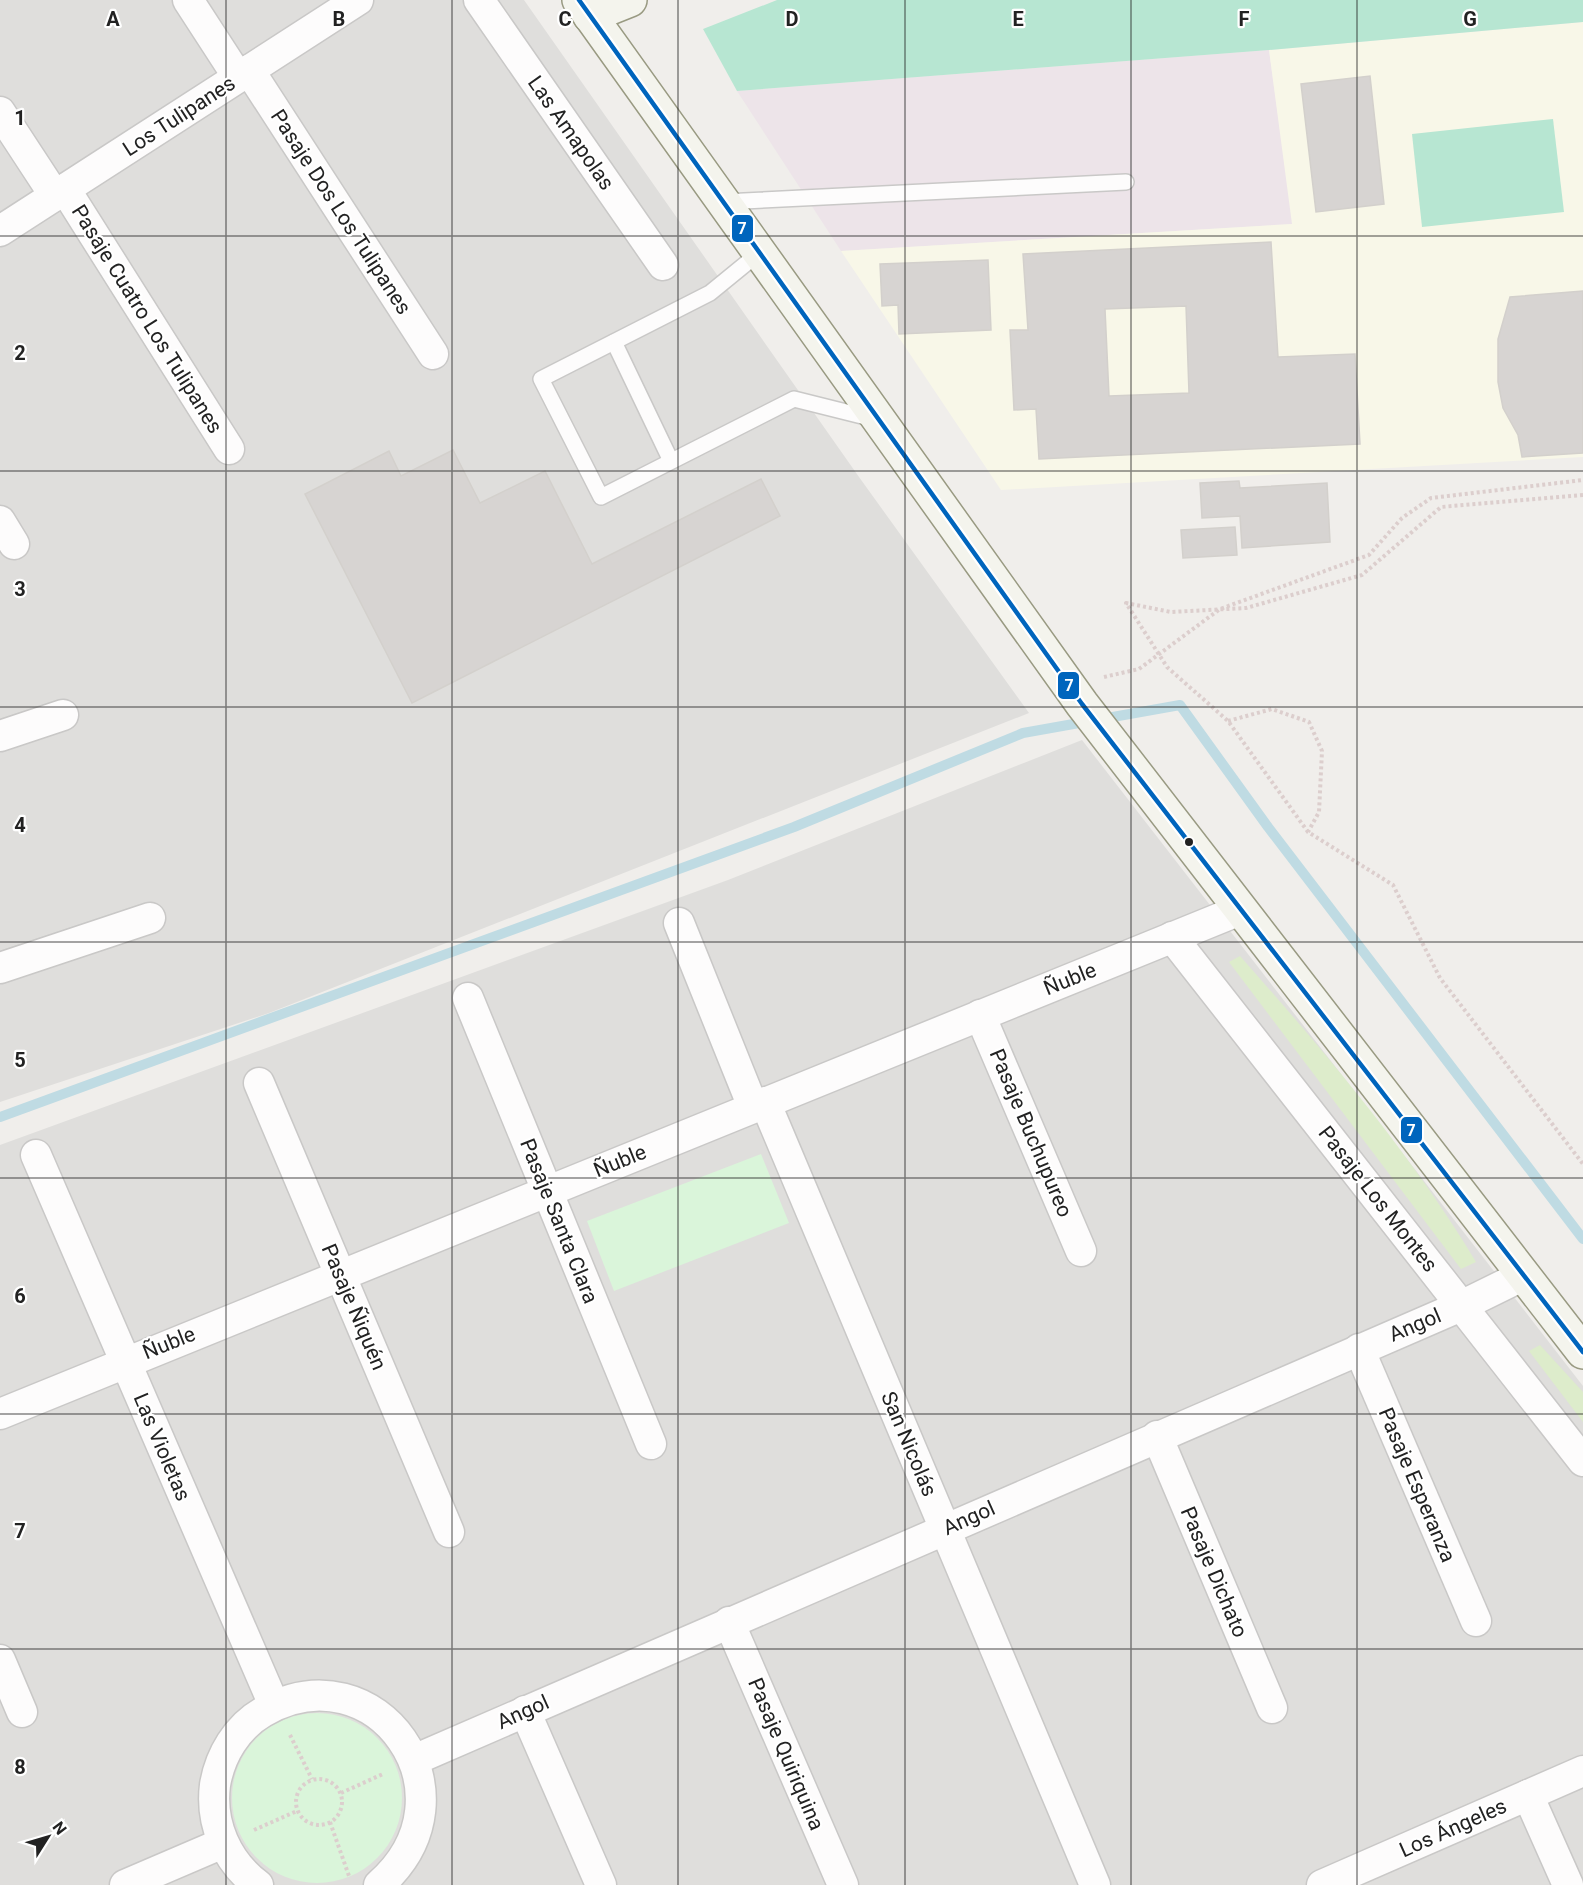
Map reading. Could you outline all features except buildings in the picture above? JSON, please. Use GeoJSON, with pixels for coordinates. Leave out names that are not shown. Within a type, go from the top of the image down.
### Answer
{"type":"FeatureCollection","features":[{"type":"Feature","properties":{"kind":"main road"},"geometry":{"type":"LineString","coordinates":[[630,0],[585,8],[1075,695],[1583,1352]]}},
{"type":"Feature","properties":{"kind":"street","name":"Pasaje Dos Los Tulipanes"},"geometry":{"type":"LineString","coordinates":[[188,0],[244,74],[433,354]]}},
{"type":"Feature","properties":{"kind":"street","name":"Los Tulipanes"},"geometry":{"type":"LineString","coordinates":[[0,231],[358,0]]}},
{"type":"Feature","properties":{"kind":"street","name":"Las Amapolas"},"geometry":{"type":"LineString","coordinates":[[479,0],[663,266]]}},
{"type":"Feature","properties":{"kind":"street","name":"Pasaje Cuatro Los Tulipanes"},"geometry":{"type":"LineString","coordinates":[[0,112],[60,192],[229,449]]}},
{"type":"Feature","properties":{"kind":"street"},"geometry":{"type":"LineString","coordinates":[[0,736],[63,715]]}},
{"type":"Feature","properties":{"kind":"street","name":"Ñuble"},"geometry":{"type":"LineString","coordinates":[[0,1414],[125,1361],[1240,910]]}},
{"type":"Feature","properties":{"kind":"street"},"geometry":{"type":"LineString","coordinates":[[0,968],[150,918]]}},
{"type":"Feature","properties":{"kind":"street","name":"San Nicolás"},"geometry":{"type":"LineString","coordinates":[[679,923],[945,1528],[1095,1885]]}},
{"type":"Feature","properties":{"kind":"street","name":"Pasaje Los Montes"},"geometry":{"type":"LineString","coordinates":[[1173,937],[1583,1461]]}},
{"type":"Feature","properties":{"kind":"street","name":"Pasaje Santa Clara"},"geometry":{"type":"LineString","coordinates":[[468,998],[651,1444]]}},
{"type":"Feature","properties":{"kind":"street","name":"Pasaje Buchupureo"},"geometry":{"type":"LineString","coordinates":[[981,1015],[1081,1251]]}},
{"type":"Feature","properties":{"kind":"street","name":"Pasaje Ñiquén"},"geometry":{"type":"LineString","coordinates":[[259,1083],[449,1532]]}},
{"type":"Feature","properties":{"kind":"street","name":"Las Violetas"},"geometry":{"type":"LineString","coordinates":[[36,1155],[274,1705]]}},
{"type":"Feature","properties":{"kind":"street","name":"Angol"},"geometry":{"type":"LineString","coordinates":[[414,1760],[1461,1306],[1524,1275]]}},
{"type":"Feature","properties":{"kind":"street","name":"Pasaje Esperanza"},"geometry":{"type":"LineString","coordinates":[[1359,1349],[1476,1621]]}},
{"type":"Feature","properties":{"kind":"street","name":"Pasaje Dichato"},"geometry":{"type":"LineString","coordinates":[[1157,1436],[1272,1708]]}},
{"type":"Feature","properties":{"kind":"street","name":"Pasaje Quiriquina"},"geometry":{"type":"LineString","coordinates":[[729,1622],[843,1885]]}},
{"type":"Feature","properties":{"kind":"street"},"geometry":{"type":"LineString","coordinates":[[0,1660],[22,1712]]}},
{"type":"Feature","properties":{"kind":"street"},"geometry":{"type":"LineString","coordinates":[[258,1885],[237,1866],[223,1843],[216,1821],[213,1798],[217,1774],[225,1753],[237,1733],[254,1717],[274,1705],[309,1697],[344,1699],[366,1708],[386,1721],[402,1739],[414,1760],[420,1783],[422,1806],[418,1829],[409,1852],[395,1871],[379,1885]]}},
{"type":"Feature","properties":{"kind":"street"},"geometry":{"type":"LineString","coordinates":[[525,1711],[601,1885]]}},
{"type":"Feature","properties":{"kind":"street","name":"Los Ángeles"},"geometry":{"type":"LineString","coordinates":[[1326,1884],[1583,1772]]}},
{"type":"Feature","properties":{"kind":"street"},"geometry":{"type":"LineString","coordinates":[[1528,1795],[1568,1885]]}},
{"type":"Feature","properties":{"kind":"street"},"geometry":{"type":"LineString","coordinates":[[125,1885],[223,1843]]}},
{"type":"Feature","properties":{"kind":"lane"},"geometry":{"type":"LineString","coordinates":[[722,202],[1126,182]]}},
{"type":"Feature","properties":{"kind":"lane"},"geometry":{"type":"LineString","coordinates":[[759,253],[710,293],[541,379],[602,497],[794,399],[879,420]]}},
{"type":"Feature","properties":{"kind":"lane"},"geometry":{"type":"LineString","coordinates":[[614,342],[671,461]]}},
{"type":"Feature","properties":{"kind":"path"},"geometry":{"type":"LineString","coordinates":[[1075,695],[1139,669],[1220,609],[1369,555],[1402,518],[1431,498],[1583,480]]}},
{"type":"Feature","properties":{"kind":"path"},"geometry":{"type":"LineString","coordinates":[[1583,495],[1441,507],[1362,575],[1246,608],[1171,612],[1126,603],[1167,667],[1228,721],[1308,832],[1393,885],[1440,978],[1583,1164]]}},
{"type":"Feature","properties":{"kind":"path"},"geometry":{"type":"LineString","coordinates":[[1228,721],[1272,709],[1309,722],[1322,751],[1318,812],[1308,832]]}},
{"type":"Feature","properties":{"kind":"path"},"geometry":{"type":"LineString","coordinates":[[274,1705],[312,1779]]}},
{"type":"Feature","properties":{"kind":"path"},"geometry":{"type":"LineString","coordinates":[[341,1793],[414,1760]]}},
{"type":"Feature","properties":{"kind":"path"},"geometry":{"type":"LineString","coordinates":[[312,1779],[326,1779],[341,1793],[340,1813],[330,1822],[315,1825],[307,1822],[297,1811],[296,1795],[299,1788],[312,1779]]}},
{"type":"Feature","properties":{"kind":"path"},"geometry":{"type":"LineString","coordinates":[[223,1843],[297,1811]]}},
{"type":"Feature","properties":{"kind":"path"},"geometry":{"type":"LineString","coordinates":[[330,1822],[352,1885]]}},
{"type":"Feature","properties":{"kind":"shaded area"},"geometry":{"type":"Polygon","coordinates":[[[0,0],[524,0],[859,477],[1029,713],[269,1013],[0,1102],[0,0]]]}},
{"type":"Feature","properties":{"kind":"shaded area"},"geometry":{"type":"Polygon","coordinates":[[[1583,22],[1583,457],[1001,490],[841,251],[1292,224],[1269,50],[1583,22]]]}},
{"type":"Feature","properties":{"kind":"shaded area"},"geometry":{"type":"Polygon","coordinates":[[[1269,50],[1293,224],[841,251],[737,91],[1269,50]]]}},
{"type":"Feature","properties":{"kind":"shaded area"},"geometry":{"type":"Polygon","coordinates":[[[1082,740],[1583,1386],[1583,1885],[0,1885],[0,1145],[728,880],[1082,740]]]}},
{"type":"Feature","properties":{"kind":"green space"},"geometry":{"type":"Polygon","coordinates":[[[777,0],[1583,0],[1583,22],[1269,50],[737,91],[703,29],[777,0]]]}},
{"type":"Feature","properties":{"kind":"green space"},"geometry":{"type":"Polygon","coordinates":[[[1553,119],[1564,212],[1422,227],[1412,134],[1553,119]]]}},
{"type":"Feature","properties":{"kind":"green space"},"geometry":{"type":"Polygon","coordinates":[[[1240,956],[1365,1103],[1423,1181],[1476,1262],[1461,1269],[1229,962],[1240,956]]]}},
{"type":"Feature","properties":{"kind":"green space"},"geometry":{"type":"Polygon","coordinates":[[[761,1154],[789,1223],[614,1291],[587,1221],[761,1154]]]}},
{"type":"Feature","properties":{"kind":"green space"},"geometry":{"type":"Polygon","coordinates":[[[1540,1345],[1583,1392],[1583,1422],[1529,1351],[1540,1345]]]}},
{"type":"Feature","properties":{"kind":"green space"},"geometry":{"type":"Polygon","coordinates":[[[317,1713],[349,1720],[377,1738],[395,1766],[402,1798],[395,1830],[377,1858],[349,1876],[317,1883],[285,1876],[257,1858],[239,1830],[232,1798],[239,1766],[257,1738],[285,1720],[317,1713]]]}},
{"type":"Feature","properties":{"kind":"waterway"},"geometry":{"type":"LineString","coordinates":[[0,1117],[794,827],[1023,733],[1180,705],[1268,827],[1583,1239]]}},
{"type":"Feature","properties":{"kind":"transit line","name":"7"},"geometry":{"type":"LineString","coordinates":[[579,0],[1082,704],[1583,1352]]}}]}
